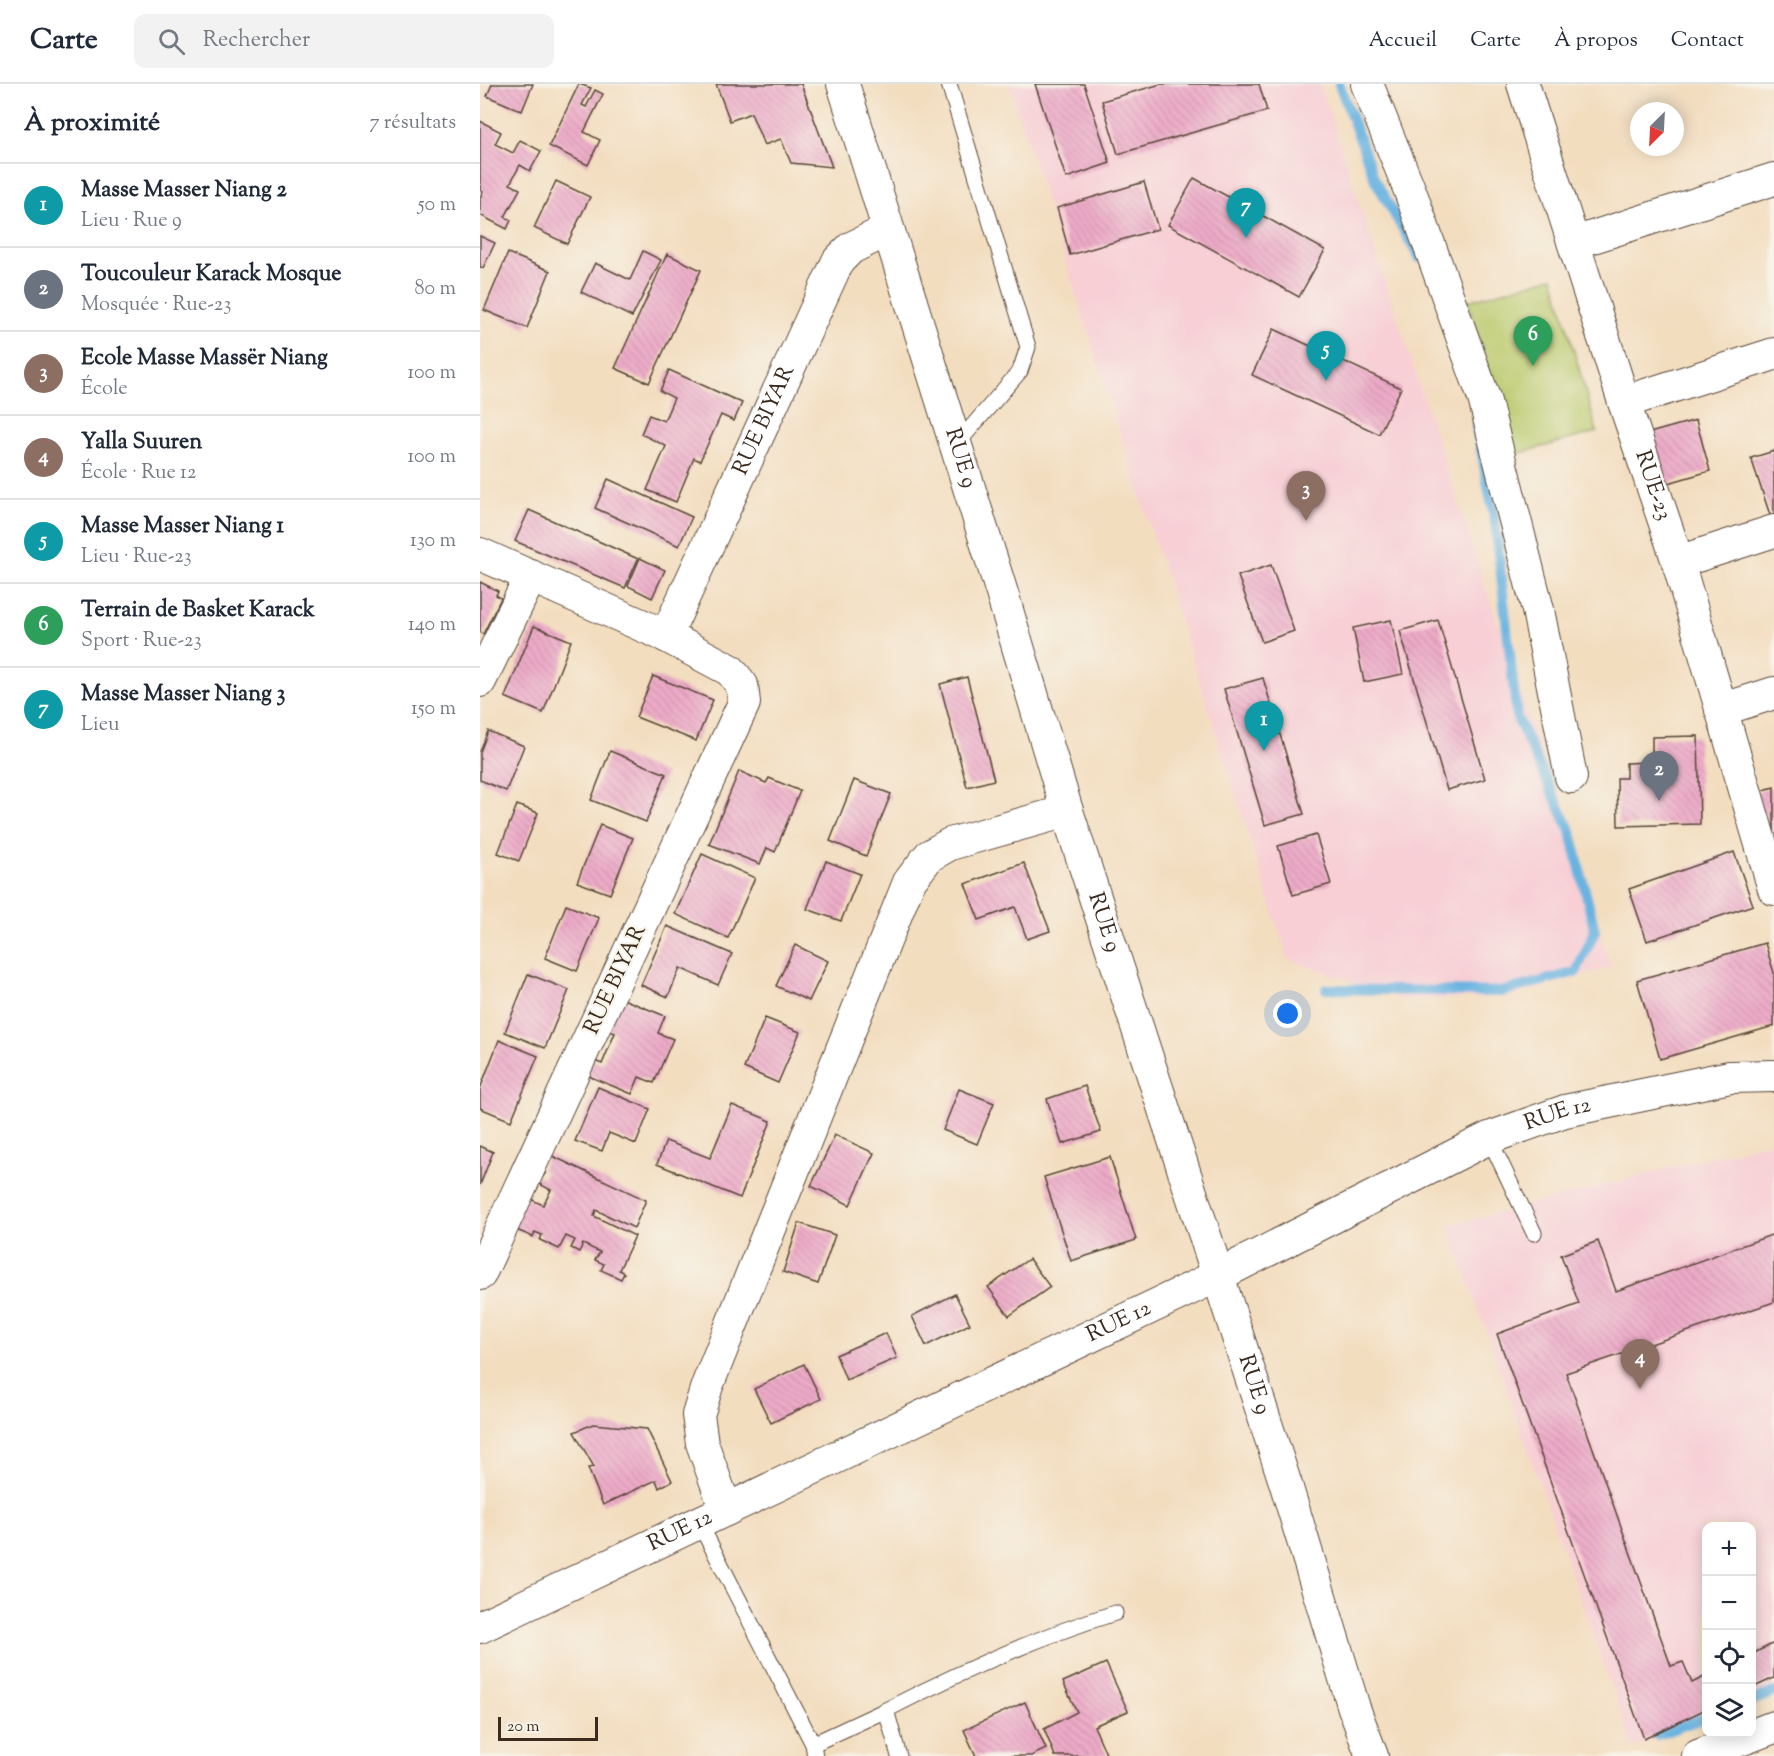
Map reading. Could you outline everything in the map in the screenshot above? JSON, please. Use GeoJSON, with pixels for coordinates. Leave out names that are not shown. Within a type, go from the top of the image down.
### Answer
{"type":"FeatureCollection","features":[{"type":"Feature","properties":{"kind":"street","name":"RUE 9"},"geometry":{"type":"LineString","coordinates":[[843,84],[1067,810],[1286,1485],[1354,1708],[1372,1756]]}},
{"type":"Feature","properties":{"kind":"street"},"geometry":{"type":"LineString","coordinates":[[1367,84],[1410,191],[1484,398],[1538,610],[1571,777]]}},
{"type":"Feature","properties":{"kind":"street","name":"RUE-23"},"geometry":{"type":"LineString","coordinates":[[1523,84],[1624,402],[1678,562],[1773,880]]}},
{"type":"Feature","properties":{"kind":"street"},"geometry":{"type":"LineString","coordinates":[[1574,243],[1774,179]]}},
{"type":"Feature","properties":{"kind":"street","name":"RUE BIYAR"},"geometry":{"type":"LineString","coordinates":[[480,1274],[487,1242],[744,703],[742,685],[730,670],[666,636],[838,261],[851,248],[888,230]]}},
{"type":"Feature","properties":{"kind":"street"},"geometry":{"type":"LineString","coordinates":[[1624,402],[1774,354]]}},
{"type":"Feature","properties":{"kind":"street"},"geometry":{"type":"LineString","coordinates":[[1678,562],[1774,531]]}},
{"type":"Feature","properties":{"kind":"street"},"geometry":{"type":"LineString","coordinates":[[480,554],[666,636]]}},
{"type":"Feature","properties":{"kind":"street"},"geometry":{"type":"LineString","coordinates":[[480,681],[531,576]]}},
{"type":"Feature","properties":{"kind":"street"},"geometry":{"type":"LineString","coordinates":[[1721,710],[1774,693]]}},
{"type":"Feature","properties":{"kind":"street"},"geometry":{"type":"LineString","coordinates":[[712,1516],[698,1415],[707,1386],[909,882],[929,856],[950,844],[1067,810]]}},
{"type":"Feature","properties":{"kind":"street","name":"RUE 12"},"geometry":{"type":"LineString","coordinates":[[480,1627],[1217,1276],[1489,1138],[1565,1111],[1730,1077],[1774,1076]]}},
{"type":"Feature","properties":{"kind":"street"},"geometry":{"type":"LineString","coordinates":[[1698,1756],[1774,1726]]}},
{"type":"Feature","properties":{"kind":"lane"},"geometry":{"type":"LineString","coordinates":[[949,84],[1028,347],[1020,371],[956,445]]}},
{"type":"Feature","properties":{"kind":"lane"},"geometry":{"type":"LineString","coordinates":[[1489,1138],[1534,1233]]}},
{"type":"Feature","properties":{"kind":"lane"},"geometry":{"type":"LineString","coordinates":[[712,1516],[814,1750],[957,1673],[1024,1644],[1115,1613]]}},
{"type":"Feature","properties":{"kind":"lane"},"geometry":{"type":"LineString","coordinates":[[886,1710],[900,1756]]}},
{"type":"Feature","properties":{"kind":"shaded area"},"geometry":{"type":"Polygon","coordinates":[[[1009,84],[1320,84],[1611,967],[1506,997],[1403,1000],[1288,959],[1009,84]]]}},
{"type":"Feature","properties":{"kind":"shaded area"},"geometry":{"type":"Polygon","coordinates":[[[1774,1141],[1774,1690],[1756,1697],[1756,1522],[1702,1522],[1702,1720],[1633,1748],[1449,1226],[1774,1141]]]}},
{"type":"Feature","properties":{"kind":"green space"},"geometry":{"type":"Polygon","coordinates":[[[1553,277],[1597,432],[1513,455],[1468,301],[1553,277]]]}},
{"type":"Feature","properties":{"kind":"building"},"geometry":{"type":"Polygon","coordinates":[[[492,84],[533,84],[522,111],[487,96],[492,84]]]}},
{"type":"Feature","properties":{"kind":"building"},"geometry":{"type":"Polygon","coordinates":[[[579,84],[591,88],[582,105],[586,107],[595,90],[603,94],[584,132],[600,140],[588,165],[549,146],[579,84]]]}},
{"type":"Feature","properties":{"kind":"building"},"geometry":{"type":"Polygon","coordinates":[[[716,84],[801,84],[832,167],[791,163],[781,139],[764,145],[751,113],[730,121],[716,84]]]}},
{"type":"Feature","properties":{"kind":"building"},"geometry":{"type":"Polygon","coordinates":[[[1035,84],[1084,84],[1110,163],[1066,178],[1035,84]]]}},
{"type":"Feature","properties":{"kind":"building"},"geometry":{"type":"Polygon","coordinates":[[[1161,84],[1259,84],[1267,111],[1118,154],[1102,101],[1161,84]]]}},
{"type":"Feature","properties":{"kind":"building"},"geometry":{"type":"Polygon","coordinates":[[[480,121],[501,132],[495,144],[513,153],[520,140],[541,151],[530,171],[520,165],[510,184],[520,189],[505,217],[511,220],[507,229],[480,215],[480,198],[483,192],[480,190],[480,121]]]}},
{"type":"Feature","properties":{"kind":"building"},"geometry":{"type":"Polygon","coordinates":[[[1194,178],[1325,250],[1299,297],[1168,225],[1194,178]]]}},
{"type":"Feature","properties":{"kind":"building"},"geometry":{"type":"Polygon","coordinates":[[[556,181],[590,197],[567,244],[534,228],[556,181]]]}},
{"type":"Feature","properties":{"kind":"building"},"geometry":{"type":"Polygon","coordinates":[[[1144,182],[1158,229],[1070,255],[1057,208],[1144,182]]]}},
{"type":"Feature","properties":{"kind":"building"},"geometry":{"type":"Polygon","coordinates":[[[480,236],[495,243],[483,268],[480,267],[480,236]]]}},
{"type":"Feature","properties":{"kind":"building"},"geometry":{"type":"Polygon","coordinates":[[[643,251],[661,260],[632,317],[581,292],[595,263],[630,280],[643,251]]]}},
{"type":"Feature","properties":{"kind":"building"},"geometry":{"type":"Polygon","coordinates":[[[508,253],[550,271],[527,328],[484,310],[508,253]]]}},
{"type":"Feature","properties":{"kind":"building"},"geometry":{"type":"Polygon","coordinates":[[[667,254],[701,270],[649,383],[615,368],[667,254]]]}},
{"type":"Feature","properties":{"kind":"building"},"geometry":{"type":"Polygon","coordinates":[[[1274,329],[1401,388],[1379,434],[1252,375],[1274,329]]]}},
{"type":"Feature","properties":{"kind":"building"},"geometry":{"type":"Polygon","coordinates":[[[669,370],[742,403],[734,421],[721,415],[700,461],[694,458],[676,502],[647,490],[666,446],[641,434],[649,415],[664,421],[674,398],[660,391],[669,370]]]}},
{"type":"Feature","properties":{"kind":"building"},"geometry":{"type":"Polygon","coordinates":[[[1696,420],[1710,471],[1661,485],[1646,434],[1696,420]]]}},
{"type":"Feature","properties":{"kind":"building"},"geometry":{"type":"Polygon","coordinates":[[[1774,451],[1774,527],[1751,458],[1774,451]]]}},
{"type":"Feature","properties":{"kind":"building"},"geometry":{"type":"Polygon","coordinates":[[[608,479],[692,517],[679,546],[595,508],[608,479]]]}},
{"type":"Feature","properties":{"kind":"building"},"geometry":{"type":"Polygon","coordinates":[[[529,510],[638,559],[625,588],[515,541],[529,510]]]}},
{"type":"Feature","properties":{"kind":"building"},"geometry":{"type":"Polygon","coordinates":[[[640,558],[665,570],[652,598],[628,586],[640,558]]]}},
{"type":"Feature","properties":{"kind":"building"},"geometry":{"type":"Polygon","coordinates":[[[1271,565],[1294,631],[1262,642],[1238,576],[1271,565]]]}},
{"type":"Feature","properties":{"kind":"building"},"geometry":{"type":"Polygon","coordinates":[[[480,582],[498,591],[496,595],[501,598],[483,634],[480,632],[480,582]]]}},
{"type":"Feature","properties":{"kind":"building"},"geometry":{"type":"Polygon","coordinates":[[[1391,620],[1403,674],[1364,682],[1353,628],[1391,620]]]}},
{"type":"Feature","properties":{"kind":"building"},"geometry":{"type":"Polygon","coordinates":[[[1438,620],[1485,779],[1447,790],[1400,631],[1438,620]]]}},
{"type":"Feature","properties":{"kind":"building"},"geometry":{"type":"Polygon","coordinates":[[[534,626],[571,641],[543,713],[505,697],[534,626]]]}},
{"type":"Feature","properties":{"kind":"building"},"geometry":{"type":"Polygon","coordinates":[[[653,676],[713,700],[696,741],[636,717],[653,676]]]}},
{"type":"Feature","properties":{"kind":"building"},"geometry":{"type":"Polygon","coordinates":[[[967,677],[994,780],[967,787],[940,684],[967,677]]]}},
{"type":"Feature","properties":{"kind":"building"},"geometry":{"type":"Polygon","coordinates":[[[1263,678],[1304,814],[1265,825],[1224,689],[1263,678]]]}},
{"type":"Feature","properties":{"kind":"building"},"geometry":{"type":"Polygon","coordinates":[[[488,731],[524,746],[506,791],[480,780],[480,752],[488,731]]]}},
{"type":"Feature","properties":{"kind":"building"},"geometry":{"type":"Polygon","coordinates":[[[1698,736],[1700,824],[1618,826],[1617,778],[1626,778],[1626,763],[1652,762],[1652,737],[1698,736]]]}},
{"type":"Feature","properties":{"kind":"building"},"geometry":{"type":"Polygon","coordinates":[[[610,751],[666,774],[646,822],[591,800],[610,751]]]}},
{"type":"Feature","properties":{"kind":"building"},"geometry":{"type":"Polygon","coordinates":[[[739,771],[766,783],[769,778],[800,791],[775,852],[767,848],[760,864],[709,844],[739,771]]]}},
{"type":"Feature","properties":{"kind":"building"},"geometry":{"type":"Polygon","coordinates":[[[854,780],[891,794],[866,856],[830,841],[854,780]]]}},
{"type":"Feature","properties":{"kind":"building"},"geometry":{"type":"Polygon","coordinates":[[[1774,787],[1774,839],[1750,794],[1774,787]]]}},
{"type":"Feature","properties":{"kind":"building"},"geometry":{"type":"Polygon","coordinates":[[[517,805],[538,813],[519,861],[498,853],[517,805]]]}},
{"type":"Feature","properties":{"kind":"building"},"geometry":{"type":"Polygon","coordinates":[[[600,825],[633,838],[610,894],[577,882],[600,825]]]}},
{"type":"Feature","properties":{"kind":"building"},"geometry":{"type":"Polygon","coordinates":[[[1316,835],[1331,884],[1293,895],[1278,846],[1316,835]]]}},
{"type":"Feature","properties":{"kind":"building"},"geometry":{"type":"Polygon","coordinates":[[[1734,852],[1753,905],[1647,941],[1629,889],[1734,852]]]}},
{"type":"Feature","properties":{"kind":"building"},"geometry":{"type":"Polygon","coordinates":[[[702,854],[755,878],[728,938],[675,914],[702,854]]]}},
{"type":"Feature","properties":{"kind":"building"},"geometry":{"type":"Polygon","coordinates":[[[826,861],[860,874],[841,921],[807,909],[826,861]]]}},
{"type":"Feature","properties":{"kind":"building"},"geometry":{"type":"Polygon","coordinates":[[[1024,863],[1050,931],[1027,939],[1015,907],[979,920],[965,884],[1024,863]]]}},
{"type":"Feature","properties":{"kind":"building"},"geometry":{"type":"Polygon","coordinates":[[[566,905],[599,918],[577,971],[545,958],[566,905]]]}},
{"type":"Feature","properties":{"kind":"building"},"geometry":{"type":"Polygon","coordinates":[[[667,926],[732,954],[718,985],[680,968],[668,997],[641,985],[667,926]]]}},
{"type":"Feature","properties":{"kind":"building"},"geometry":{"type":"Polygon","coordinates":[[[1765,943],[1774,973],[1774,1026],[1660,1059],[1637,980],[1765,943]]]}},
{"type":"Feature","properties":{"kind":"building"},"geometry":{"type":"Polygon","coordinates":[[[795,945],[828,961],[809,1001],[776,986],[795,945]]]}},
{"type":"Feature","properties":{"kind":"building"},"geometry":{"type":"Polygon","coordinates":[[[528,974],[569,990],[545,1048],[505,1032],[528,974]]]}},
{"type":"Feature","properties":{"kind":"building"},"geometry":{"type":"Polygon","coordinates":[[[618,997],[665,1016],[658,1033],[673,1039],[654,1083],[639,1077],[632,1094],[586,1075],[592,1060],[602,1064],[615,1033],[605,1029],[618,997]]]}},
{"type":"Feature","properties":{"kind":"building"},"geometry":{"type":"Polygon","coordinates":[[[765,1018],[800,1032],[778,1083],[744,1068],[765,1018]]]}},
{"type":"Feature","properties":{"kind":"building"},"geometry":{"type":"Polygon","coordinates":[[[499,1040],[538,1056],[511,1121],[480,1108],[480,1089],[499,1040]]]}},
{"type":"Feature","properties":{"kind":"building"},"geometry":{"type":"Polygon","coordinates":[[[1085,1086],[1101,1132],[1062,1144],[1047,1099],[1085,1086]]]}},
{"type":"Feature","properties":{"kind":"building"},"geometry":{"type":"Polygon","coordinates":[[[598,1087],[650,1109],[636,1144],[609,1133],[602,1151],[575,1141],[598,1087]]]}},
{"type":"Feature","properties":{"kind":"building"},"geometry":{"type":"Polygon","coordinates":[[[959,1089],[994,1103],[977,1144],[943,1130],[959,1089]]]}},
{"type":"Feature","properties":{"kind":"building"},"geometry":{"type":"Polygon","coordinates":[[[732,1105],[771,1121],[740,1198],[657,1164],[666,1141],[710,1158],[732,1105]]]}},
{"type":"Feature","properties":{"kind":"building"},"geometry":{"type":"Polygon","coordinates":[[[835,1135],[874,1153],[850,1205],[811,1186],[835,1135]]]}},
{"type":"Feature","properties":{"kind":"building"},"geometry":{"type":"Polygon","coordinates":[[[480,1146],[493,1152],[480,1185],[480,1146]]]}},
{"type":"Feature","properties":{"kind":"building"},"geometry":{"type":"Polygon","coordinates":[[[548,1154],[646,1200],[634,1228],[596,1210],[594,1216],[635,1236],[619,1270],[624,1273],[621,1279],[601,1270],[604,1264],[595,1260],[600,1252],[583,1244],[579,1252],[571,1248],[575,1240],[566,1236],[559,1249],[540,1240],[542,1235],[535,1232],[533,1237],[512,1228],[526,1197],[543,1205],[551,1190],[534,1181],[536,1175],[542,1178],[546,1172],[541,1170],[548,1154]]]}},
{"type":"Feature","properties":{"kind":"building"},"geometry":{"type":"Polygon","coordinates":[[[1110,1157],[1136,1240],[1071,1261],[1044,1177],[1110,1157]]]}},
{"type":"Feature","properties":{"kind":"building"},"geometry":{"type":"Polygon","coordinates":[[[799,1223],[835,1235],[818,1284],[783,1272],[799,1223]]]}},
{"type":"Feature","properties":{"kind":"building"},"geometry":{"type":"Polygon","coordinates":[[[1774,1234],[1774,1302],[1566,1373],[1671,1666],[1683,1662],[1692,1683],[1702,1678],[1702,1711],[1644,1739],[1497,1334],[1579,1304],[1561,1255],[1598,1241],[1616,1291],[1774,1234]]]}},
{"type":"Feature","properties":{"kind":"building"},"geometry":{"type":"Polygon","coordinates":[[[1029,1259],[1050,1287],[1009,1316],[988,1287],[1029,1259]]]}},
{"type":"Feature","properties":{"kind":"building"},"geometry":{"type":"Polygon","coordinates":[[[955,1294],[970,1324],[926,1346],[912,1316],[955,1294]]]}},
{"type":"Feature","properties":{"kind":"building"},"geometry":{"type":"Polygon","coordinates":[[[886,1333],[897,1358],[846,1380],[836,1355],[886,1333]]]}},
{"type":"Feature","properties":{"kind":"building"},"geometry":{"type":"Polygon","coordinates":[[[804,1364],[821,1399],[771,1423],[754,1389],[804,1364]]]}},
{"type":"Feature","properties":{"kind":"building"},"geometry":{"type":"Polygon","coordinates":[[[593,1424],[647,1429],[672,1481],[659,1488],[656,1480],[603,1505],[588,1468],[594,1467],[574,1432],[593,1424]]]}},
{"type":"Feature","properties":{"kind":"building"},"geometry":{"type":"Polygon","coordinates":[[[1774,1643],[1774,1678],[1756,1686],[1756,1684],[1756,1652],[1774,1643]]]}},
{"type":"Feature","properties":{"kind":"building"},"geometry":{"type":"Polygon","coordinates":[[[1106,1663],[1128,1711],[1094,1726],[1107,1756],[1055,1756],[1044,1729],[1077,1712],[1063,1682],[1106,1663]]]}},
{"type":"Feature","properties":{"kind":"building"},"geometry":{"type":"Polygon","coordinates":[[[1025,1702],[1046,1749],[1031,1756],[976,1756],[964,1730],[1025,1702]]]}},
{"type":"Feature","properties":{"kind":"waterway"},"geometry":{"type":"LineString","coordinates":[[1339,84],[1375,180],[1419,258]]}},
{"type":"Feature","properties":{"kind":"waterway"},"geometry":{"type":"LineString","coordinates":[[1326,989],[1501,992],[1576,972],[1595,931],[1571,832],[1517,718],[1495,522],[1476,425]]}},
{"type":"Feature","properties":{"kind":"waterway"},"geometry":{"type":"LineString","coordinates":[[1756,1699],[1774,1692]]}},
{"type":"Feature","properties":{"kind":"waterway"},"geometry":{"type":"LineString","coordinates":[[1657,1735],[1702,1718]]}},
{"type":"Feature","properties":{"kind":"place","name":"Masse Masser Niang 3"},"geometry":{"type":"Point","coordinates":[1246,238]}},
{"type":"Feature","properties":{"kind":"place","name":"Terrain de Basket Karack"},"geometry":{"type":"Point","coordinates":[1533,366]}},
{"type":"Feature","properties":{"kind":"place","name":"Masse Masser Niang 1"},"geometry":{"type":"Point","coordinates":[1326,381]}},
{"type":"Feature","properties":{"kind":"place","name":"Ecole Masse Massër Niang"},"geometry":{"type":"Point","coordinates":[1306,521]}},
{"type":"Feature","properties":{"kind":"place","name":"Masse Masser Niang 2"},"geometry":{"type":"Point","coordinates":[1264,751]}},
{"type":"Feature","properties":{"kind":"place","name":"Toucouleur Karack Mosque"},"geometry":{"type":"Point","coordinates":[1659,801]}},
{"type":"Feature","properties":{"kind":"place","name":"Yalla Suuren"},"geometry":{"type":"Point","coordinates":[1640,1389]}}]}
